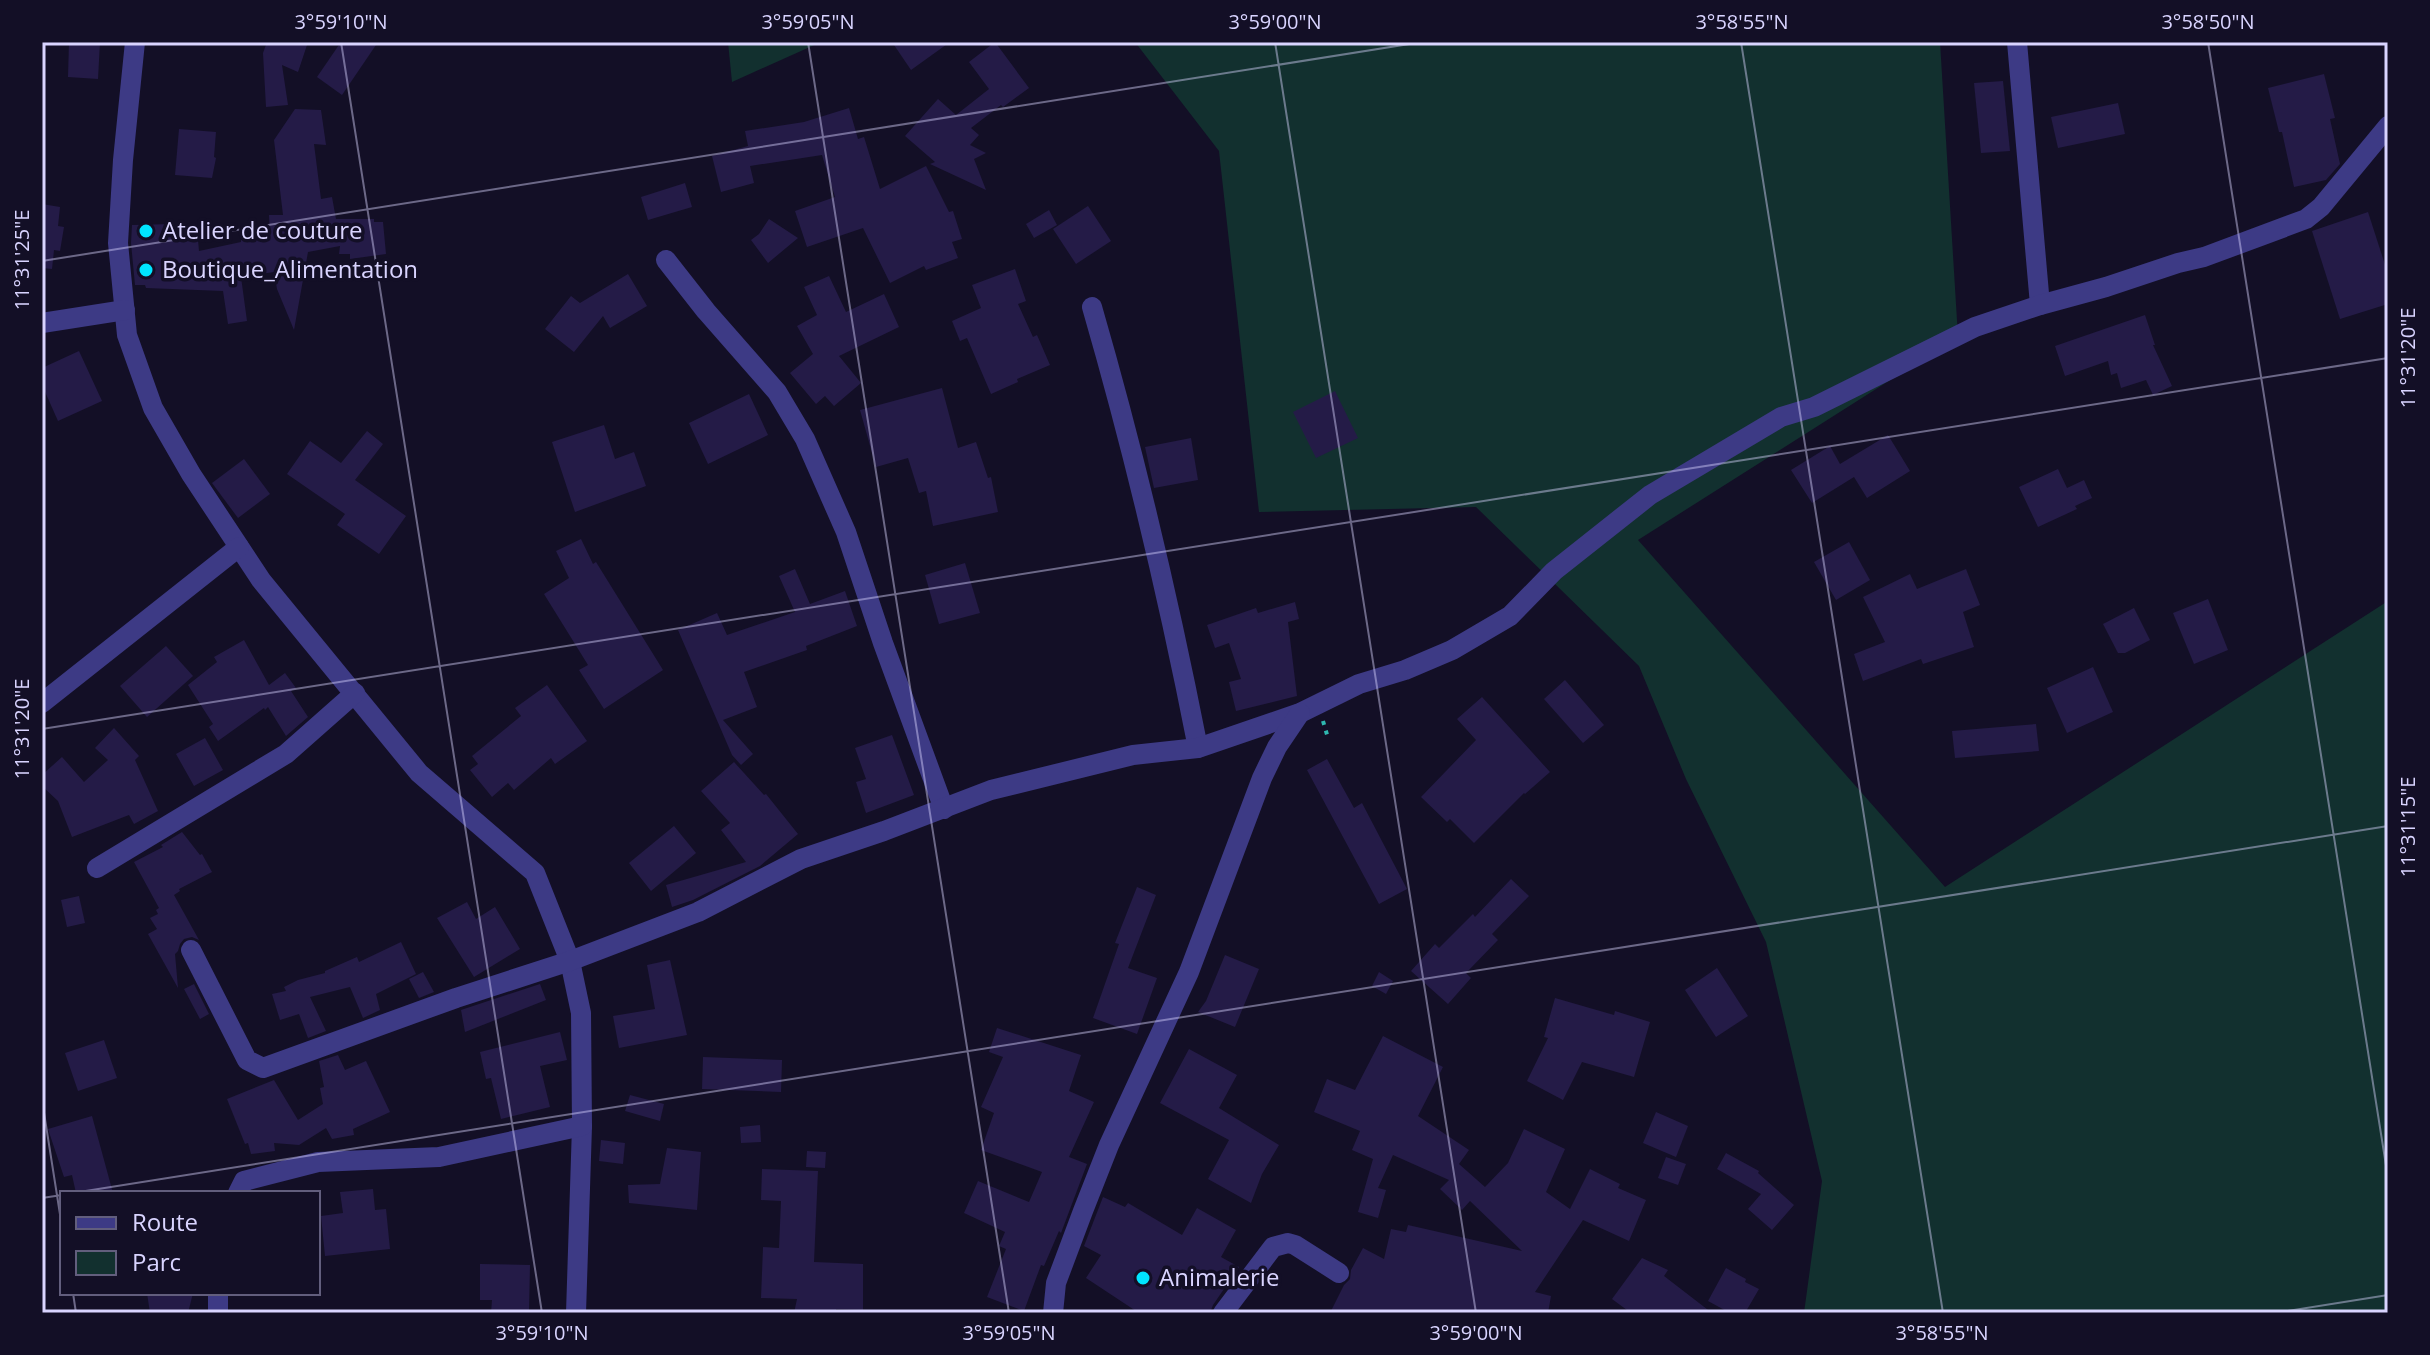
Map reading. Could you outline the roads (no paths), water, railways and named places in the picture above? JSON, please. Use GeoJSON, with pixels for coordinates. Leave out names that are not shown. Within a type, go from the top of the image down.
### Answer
{"type":"FeatureCollection","features":[{"type":"Feature","properties":{"kind":"street"},"geometry":{"type":"LineString","coordinates":[[135,42],[118,243],[127,335],[153,408],[191,474],[261,580],[419,773],[535,873],[570,961],[581,1013],[582,1126],[576,1313]]}},
{"type":"Feature","properties":{"kind":"street"},"geometry":{"type":"LineString","coordinates":[[2017,42],[2040,305]]}},
{"type":"Feature","properties":{"kind":"street"},"geometry":{"type":"LineString","coordinates":[[191,950],[247,1060],[263,1068],[456,998],[570,961],[698,912],[801,859],[991,790],[1133,755],[1198,748],[1300,713],[1359,684],[1405,670],[1452,650],[1510,616],[1554,571],[1650,495],[1781,417],[1814,407],[1975,327],[2204,257],[2306,219],[2321,207],[2388,126]]}},
{"type":"Feature","properties":{"kind":"street"},"geometry":{"type":"LineString","coordinates":[[666,260],[777,392],[805,439],[846,532],[944,809]]}},
{"type":"Feature","properties":{"kind":"street"},"geometry":{"type":"LineString","coordinates":[[1092,307],[1178,644],[1198,748]]}},
{"type":"Feature","properties":{"kind":"street"},"geometry":{"type":"LineString","coordinates":[[42,323],[125,310]]}},
{"type":"Feature","properties":{"kind":"street"},"geometry":{"type":"LineString","coordinates":[[42,703],[239,547]]}},
{"type":"Feature","properties":{"kind":"street"},"geometry":{"type":"LineString","coordinates":[[97,868],[286,754],[355,693]]}},
{"type":"Feature","properties":{"kind":"street"},"geometry":{"type":"LineString","coordinates":[[1053,1313],[1056,1283],[1109,1145],[1189,972],[1262,778],[1277,747],[1300,713]]}},
{"type":"Feature","properties":{"kind":"street"},"geometry":{"type":"LineString","coordinates":[[239,1191],[244,1181],[318,1162],[439,1157],[582,1126]]}},
{"type":"Feature","properties":{"kind":"street"},"geometry":{"type":"LineString","coordinates":[[1223,1313],[1273,1247],[1288,1243],[1295,1245],[1339,1273]]}},
{"type":"Feature","properties":{"kind":"place","name":"Atelier de couture"},"geometry":{"type":"Point","coordinates":[146,231]}},
{"type":"Feature","properties":{"kind":"place","name":"Boutique_Alimentation"},"geometry":{"type":"Point","coordinates":[146,270]}},
{"type":"Feature","properties":{"kind":"place","name":"Animalerie"},"geometry":{"type":"Point","coordinates":[1143,1278]}}]}
